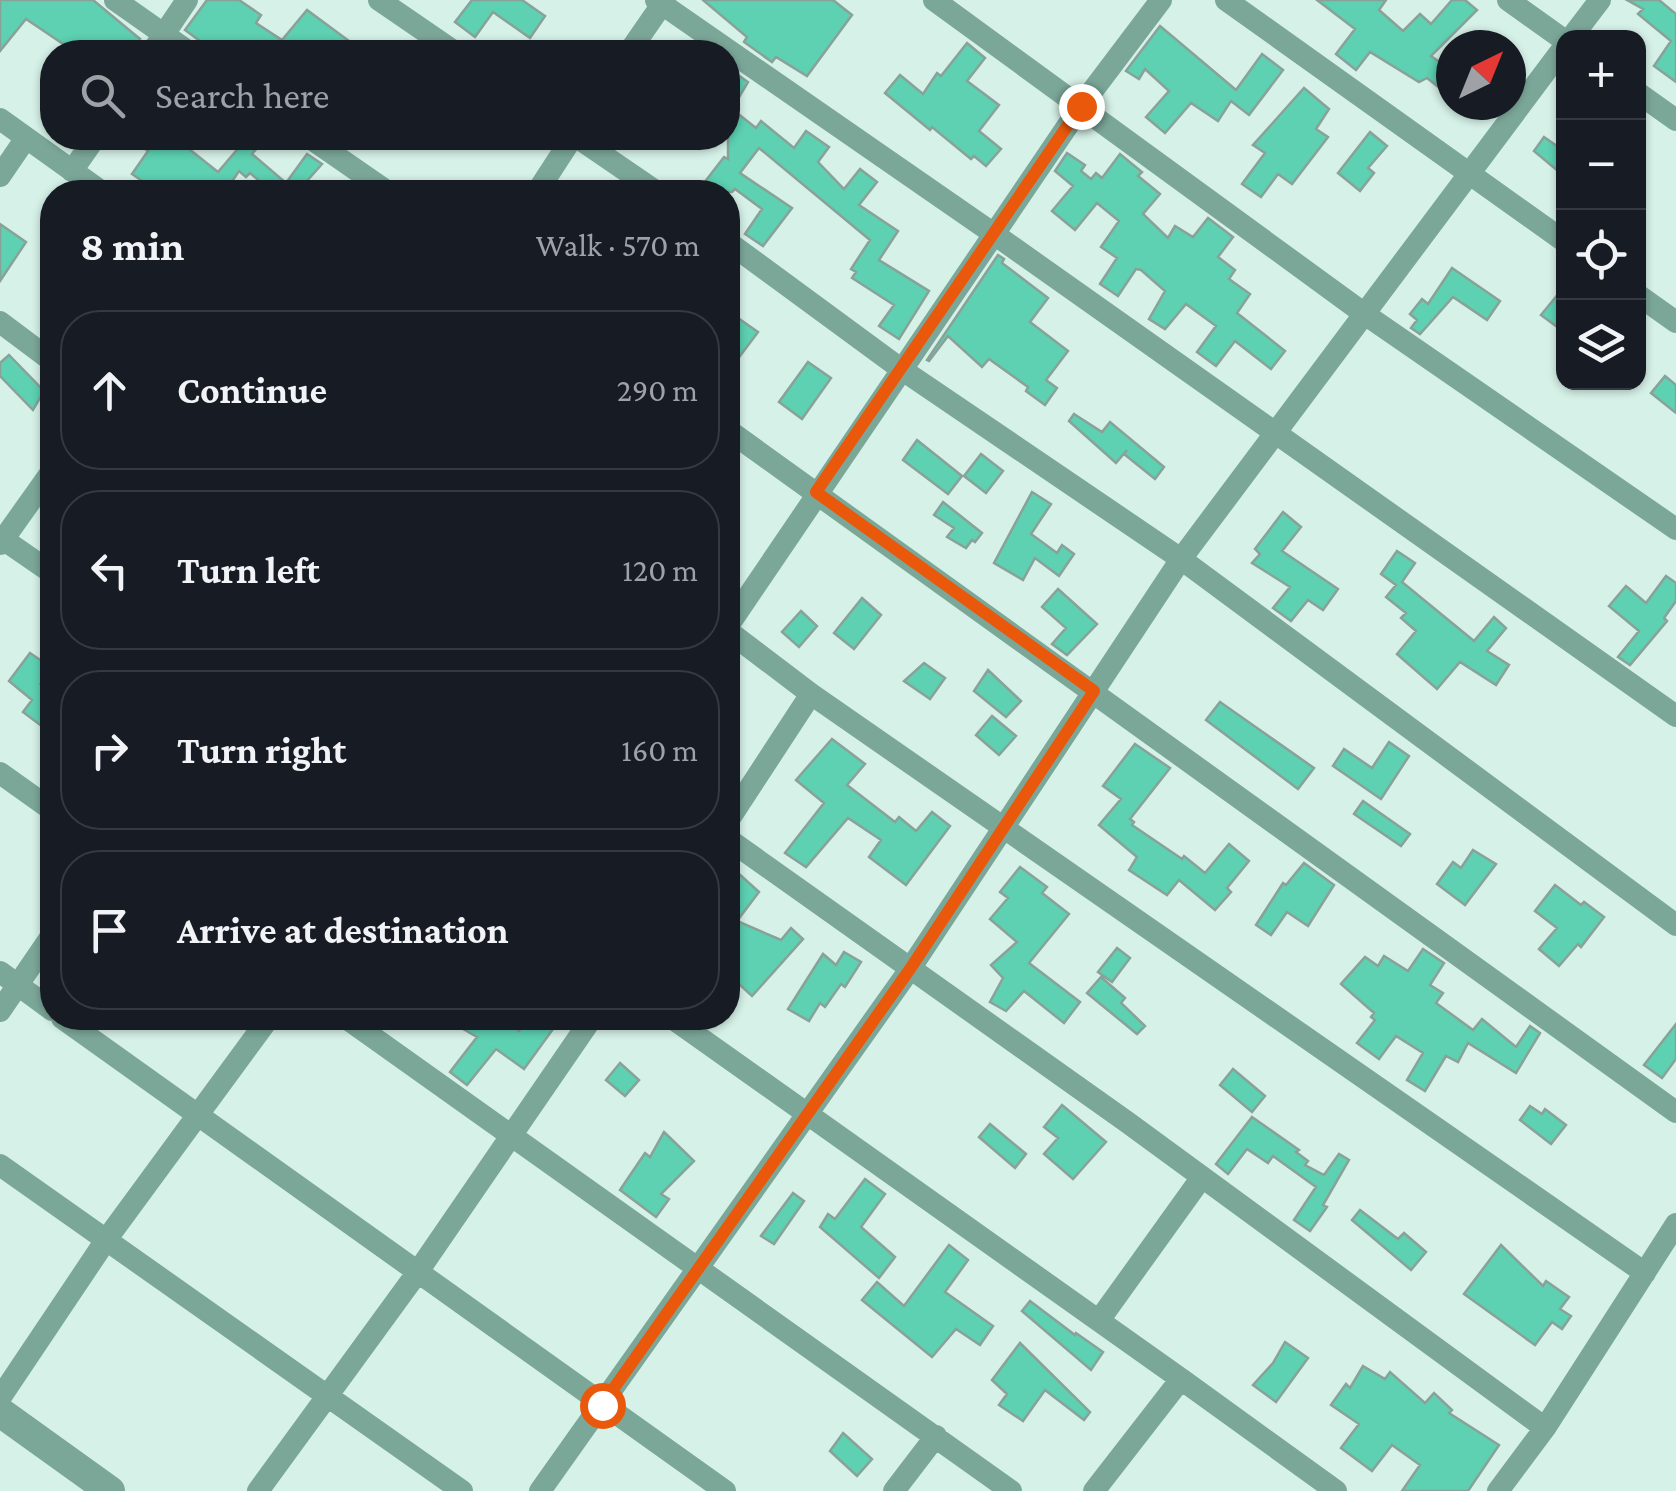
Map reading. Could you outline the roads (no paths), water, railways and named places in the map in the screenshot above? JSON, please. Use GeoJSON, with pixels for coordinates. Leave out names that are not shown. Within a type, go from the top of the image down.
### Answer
{"type":"FeatureCollection","features":[{"type":"Feature","properties":{"kind":"street"},"geometry":{"type":"LineString","coordinates":[[115,0],[154,40]]}},
{"type":"Feature","properties":{"kind":"street"},"geometry":{"type":"LineString","coordinates":[[161,40],[187,0]]}},
{"type":"Feature","properties":{"kind":"street"},"geometry":{"type":"LineString","coordinates":[[379,0],[437,40]]}},
{"type":"Feature","properties":{"kind":"street"},"geometry":{"type":"LineString","coordinates":[[934,0],[1366,315],[1676,529]]}},
{"type":"Feature","properties":{"kind":"street"},"geometry":{"type":"LineString","coordinates":[[740,609],[1081,106],[1161,0]]}},
{"type":"Feature","properties":{"kind":"street"},"geometry":{"type":"LineString","coordinates":[[1226,0],[1556,235]]}},
{"type":"Feature","properties":{"kind":"street"},"geometry":{"type":"LineString","coordinates":[[1508,0],[1556,38]]}},
{"type":"Feature","properties":{"kind":"street"},"geometry":{"type":"LineString","coordinates":[[1577,30],[1600,0]]}},
{"type":"Feature","properties":{"kind":"street"},"geometry":{"type":"LineString","coordinates":[[637,40],[661,1],[717,40]]}},
{"type":"Feature","properties":{"kind":"street"},"geometry":{"type":"LineString","coordinates":[[540,1491],[910,969],[1181,559],[1556,55]]}},
{"type":"Feature","properties":{"kind":"street"},"geometry":{"type":"LineString","coordinates":[[740,56],[1676,716]]}},
{"type":"Feature","properties":{"kind":"street"},"geometry":{"type":"LineString","coordinates":[[1646,99],[1676,120]]}},
{"type":"Feature","properties":{"kind":"street"},"geometry":{"type":"LineString","coordinates":[[0,119],[40,148]]}},
{"type":"Feature","properties":{"kind":"street"},"geometry":{"type":"LineString","coordinates":[[0,176],[26,138]]}},
{"type":"Feature","properties":{"kind":"street"},"geometry":{"type":"LineString","coordinates":[[43,150],[85,180]]}},
{"type":"Feature","properties":{"kind":"street"},"geometry":{"type":"LineString","coordinates":[[72,171],[87,150]]}},
{"type":"Feature","properties":{"kind":"street"},"geometry":{"type":"LineString","coordinates":[[327,150],[371,180]]}},
{"type":"Feature","properties":{"kind":"street"},"geometry":{"type":"LineString","coordinates":[[545,180],[567,150]]}},
{"type":"Feature","properties":{"kind":"street"},"geometry":{"type":"LineString","coordinates":[[593,150],[639,180]]}},
{"type":"Feature","properties":{"kind":"street"},"geometry":{"type":"LineString","coordinates":[[740,251],[901,369],[1181,559],[1676,924]]}},
{"type":"Feature","properties":{"kind":"street"},"geometry":{"type":"LineString","coordinates":[[1645,300],[1676,322]]}},
{"type":"Feature","properties":{"kind":"street"},"geometry":{"type":"LineString","coordinates":[[0,322],[40,352]]}},
{"type":"Feature","properties":{"kind":"street"},"geometry":{"type":"LineString","coordinates":[[740,438],[1676,1112]]}},
{"type":"Feature","properties":{"kind":"street"},"geometry":{"type":"LineString","coordinates":[[40,487],[1,540],[40,565]]}},
{"type":"Feature","properties":{"kind":"street"},"geometry":{"type":"LineString","coordinates":[[740,638],[811,694],[1645,1273]]}},
{"type":"Feature","properties":{"kind":"street"},"geometry":{"type":"LineString","coordinates":[[740,803],[811,694]]}},
{"type":"Feature","properties":{"kind":"street"},"geometry":{"type":"LineString","coordinates":[[0,772],[40,801]]}},
{"type":"Feature","properties":{"kind":"street"},"geometry":{"type":"LineString","coordinates":[[740,847],[1545,1428]]}},
{"type":"Feature","properties":{"kind":"street"},"geometry":{"type":"LineString","coordinates":[[0,1010],[9,979],[40,947]]}},
{"type":"Feature","properties":{"kind":"street"},"geometry":{"type":"LineString","coordinates":[[9,979],[40,1001]]}},
{"type":"Feature","properties":{"kind":"street"},"geometry":{"type":"LineString","coordinates":[[79,1030],[725,1491]]}},
{"type":"Feature","properties":{"kind":"street"},"geometry":{"type":"LineString","coordinates":[[0,1398],[106,1240],[260,1030]]}},
{"type":"Feature","properties":{"kind":"street"},"geometry":{"type":"LineString","coordinates":[[363,1030],[1011,1491]]}},
{"type":"Feature","properties":{"kind":"street"},"geometry":{"type":"LineString","coordinates":[[258,1491],[417,1273],[584,1030]]}},
{"type":"Feature","properties":{"kind":"street"},"geometry":{"type":"LineString","coordinates":[[689,1030],[1336,1491]]}},
{"type":"Feature","properties":{"kind":"street"},"geometry":{"type":"LineString","coordinates":[[0,1164],[462,1491]]}},
{"type":"Feature","properties":{"kind":"street"},"geometry":{"type":"LineString","coordinates":[[1100,1320],[1202,1177]]}},
{"type":"Feature","properties":{"kind":"street"},"geometry":{"type":"LineString","coordinates":[[1498,1491],[1545,1428],[1676,1224]]}},
{"type":"Feature","properties":{"kind":"street"},"geometry":{"type":"LineString","coordinates":[[1094,1491],[1181,1379]]}},
{"type":"Feature","properties":{"kind":"street"},"geometry":{"type":"LineString","coordinates":[[0,1412],[110,1491]]}},
{"type":"Feature","properties":{"kind":"street"},"geometry":{"type":"LineString","coordinates":[[894,1491],[936,1436]]}}]}
